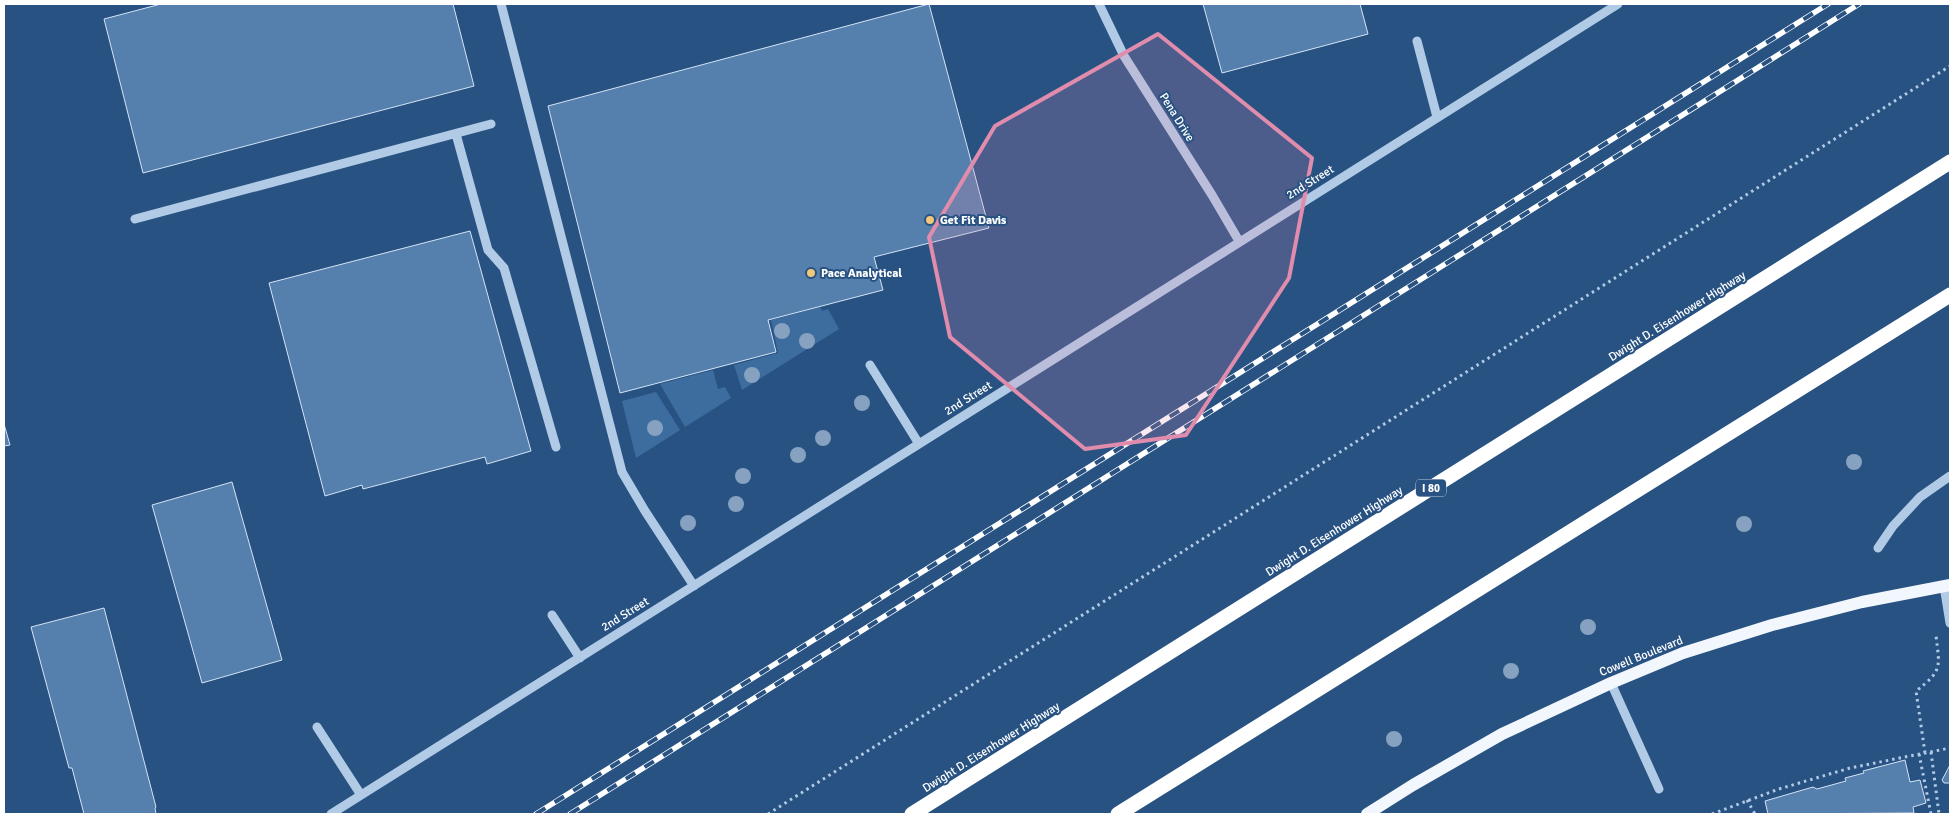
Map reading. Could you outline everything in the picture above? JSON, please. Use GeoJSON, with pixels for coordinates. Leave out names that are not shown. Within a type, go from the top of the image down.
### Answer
{"type":"FeatureCollection","features":[{"type":"Feature","properties":{"kind":"highway","name":"Dwight D. Eisenhower Highway"},"geometry":{"type":"LineString","coordinates":[[912,814],[1950,162]]}},
{"type":"Feature","properties":{"kind":"highway"},"geometry":{"type":"LineString","coordinates":[[1118,814],[1950,296]]}},
{"type":"Feature","properties":{"kind":"main road","name":"Cowell Boulevard"},"geometry":{"type":"LineString","coordinates":[[1367,814],[1502,734],[1611,683],[1683,654],[1772,625],[1862,602],[1947,586]]}},
{"type":"Feature","properties":{"kind":"street"},"geometry":{"type":"LineString","coordinates":[[500,4],[622,472],[694,586]]}},
{"type":"Feature","properties":{"kind":"street","name":"Pena Drive"},"geometry":{"type":"LineString","coordinates":[[1099,4],[1124,56],[1239,241]]}},
{"type":"Feature","properties":{"kind":"street","name":"2nd Street"},"geometry":{"type":"LineString","coordinates":[[331,814],[1618,4]]}},
{"type":"Feature","properties":{"kind":"street"},"geometry":{"type":"LineString","coordinates":[[1417,41],[1438,117]]}},
{"type":"Feature","properties":{"kind":"street"},"geometry":{"type":"LineString","coordinates":[[135,219],[491,124]]}},
{"type":"Feature","properties":{"kind":"street"},"geometry":{"type":"LineString","coordinates":[[456,134],[488,250],[504,268],[556,447]]}},
{"type":"Feature","properties":{"kind":"street"},"geometry":{"type":"LineString","coordinates":[[870,365],[919,444]]}},
{"type":"Feature","properties":{"kind":"street"},"geometry":{"type":"LineString","coordinates":[[1878,548],[1893,526],[1920,497],[1950,476]]}},
{"type":"Feature","properties":{"kind":"street"},"geometry":{"type":"LineString","coordinates":[[1947,586],[1950,623]]}},
{"type":"Feature","properties":{"kind":"street"},"geometry":{"type":"LineString","coordinates":[[552,615],[580,658]]}},
{"type":"Feature","properties":{"kind":"street"},"geometry":{"type":"LineString","coordinates":[[1611,683],[1658,789]]}},
{"type":"Feature","properties":{"kind":"street"},"geometry":{"type":"LineString","coordinates":[[318,727],[361,796]]}},
{"type":"Feature","properties":{"kind":"path"},"geometry":{"type":"LineString","coordinates":[[768,814],[1950,66]]}},
{"type":"Feature","properties":{"kind":"path"},"geometry":{"type":"LineString","coordinates":[[1925,753],[1916,691],[1932,679],[1938,669],[1936,635]]}},
{"type":"Feature","properties":{"kind":"path"},"geometry":{"type":"LineString","coordinates":[[1712,814],[1747,800],[1850,768],[1950,748]]}},
{"type":"Feature","properties":{"kind":"path"},"geometry":{"type":"LineString","coordinates":[[1931,752],[1939,814]]}},
{"type":"Feature","properties":{"kind":"path"},"geometry":{"type":"LineString","coordinates":[[1918,754],[1931,814]]}},
{"type":"Feature","properties":{"kind":"path"},"geometry":{"type":"LineString","coordinates":[[1747,800],[1755,814]]}},
{"type":"Feature","properties":{"kind":"highlighted area"},"geometry":{"type":"Polygon","coordinates":[[[1158,34],[1312,158],[1289,278],[1186,435],[1085,449],[950,337],[929,237],[995,126],[1158,34]]]}},
{"type":"Feature","properties":{"kind":"shaded area"},"geometry":{"type":"Polygon","coordinates":[[[820,307],[822,311],[828,309],[839,329],[742,390],[734,365],[778,353],[771,320],[820,307]]]}},
{"type":"Feature","properties":{"kind":"shaded area"},"geometry":{"type":"Polygon","coordinates":[[[713,370],[718,389],[725,387],[731,398],[685,427],[660,384],[713,370]]]}},
{"type":"Feature","properties":{"kind":"shaded area"},"geometry":{"type":"Polygon","coordinates":[[[656,392],[680,430],[636,458],[622,401],[656,392]]]}},
{"type":"Feature","properties":{"kind":"building"},"geometry":{"type":"Polygon","coordinates":[[[161,4],[453,4],[474,86],[143,173],[104,19],[161,4]]]}},
{"type":"Feature","properties":{"kind":"building"},"geometry":{"type":"Polygon","coordinates":[[[929,4],[989,228],[874,257],[883,290],[768,320],[776,352],[620,393],[548,106],[929,4]]]}},
{"type":"Feature","properties":{"kind":"building"},"geometry":{"type":"Polygon","coordinates":[[[1203,4],[1360,4],[1368,34],[1222,73],[1203,4]]]}},
{"type":"Feature","properties":{"kind":"building"},"geometry":{"type":"Polygon","coordinates":[[[470,231],[531,451],[487,464],[485,457],[363,489],[362,485],[325,496],[269,283],[470,231]]]}},
{"type":"Feature","properties":{"kind":"building"},"geometry":{"type":"Polygon","coordinates":[[[4,424],[10,445],[4,446],[4,424]]]}},
{"type":"Feature","properties":{"kind":"building"},"geometry":{"type":"Polygon","coordinates":[[[232,482],[282,660],[202,683],[152,505],[232,482]]]}},
{"type":"Feature","properties":{"kind":"building"},"geometry":{"type":"Polygon","coordinates":[[[104,608],[156,807],[156,814],[84,814],[72,768],[69,768],[31,627],[104,608]]]}},
{"type":"Feature","properties":{"kind":"building"},"geometry":{"type":"Polygon","coordinates":[[[1905,760],[1910,782],[1920,780],[1926,803],[1913,807],[1914,813],[1768,814],[1765,801],[1813,787],[1817,789],[1846,781],[1845,778],[1864,773],[1863,771],[1905,760]]]}},
{"type":"Feature","properties":{"kind":"building"},"geometry":{"type":"Polygon","coordinates":[[[1950,765],[1950,783],[1944,783],[1942,780],[1950,765]]]}},
{"type":"Feature","properties":{"kind":"railway"},"geometry":{"type":"LineString","coordinates":[[536,814],[1828,4]]}},
{"type":"Feature","properties":{"kind":"railway"},"geometry":{"type":"LineString","coordinates":[[570,814],[1859,4]]}},
{"type":"Feature","properties":{"kind":"place","name":"Get Fit Davis"},"geometry":{"type":"Point","coordinates":[930,220]}},
{"type":"Feature","properties":{"kind":"place","name":"Pace Analytical"},"geometry":{"type":"Point","coordinates":[811,273]}}]}
